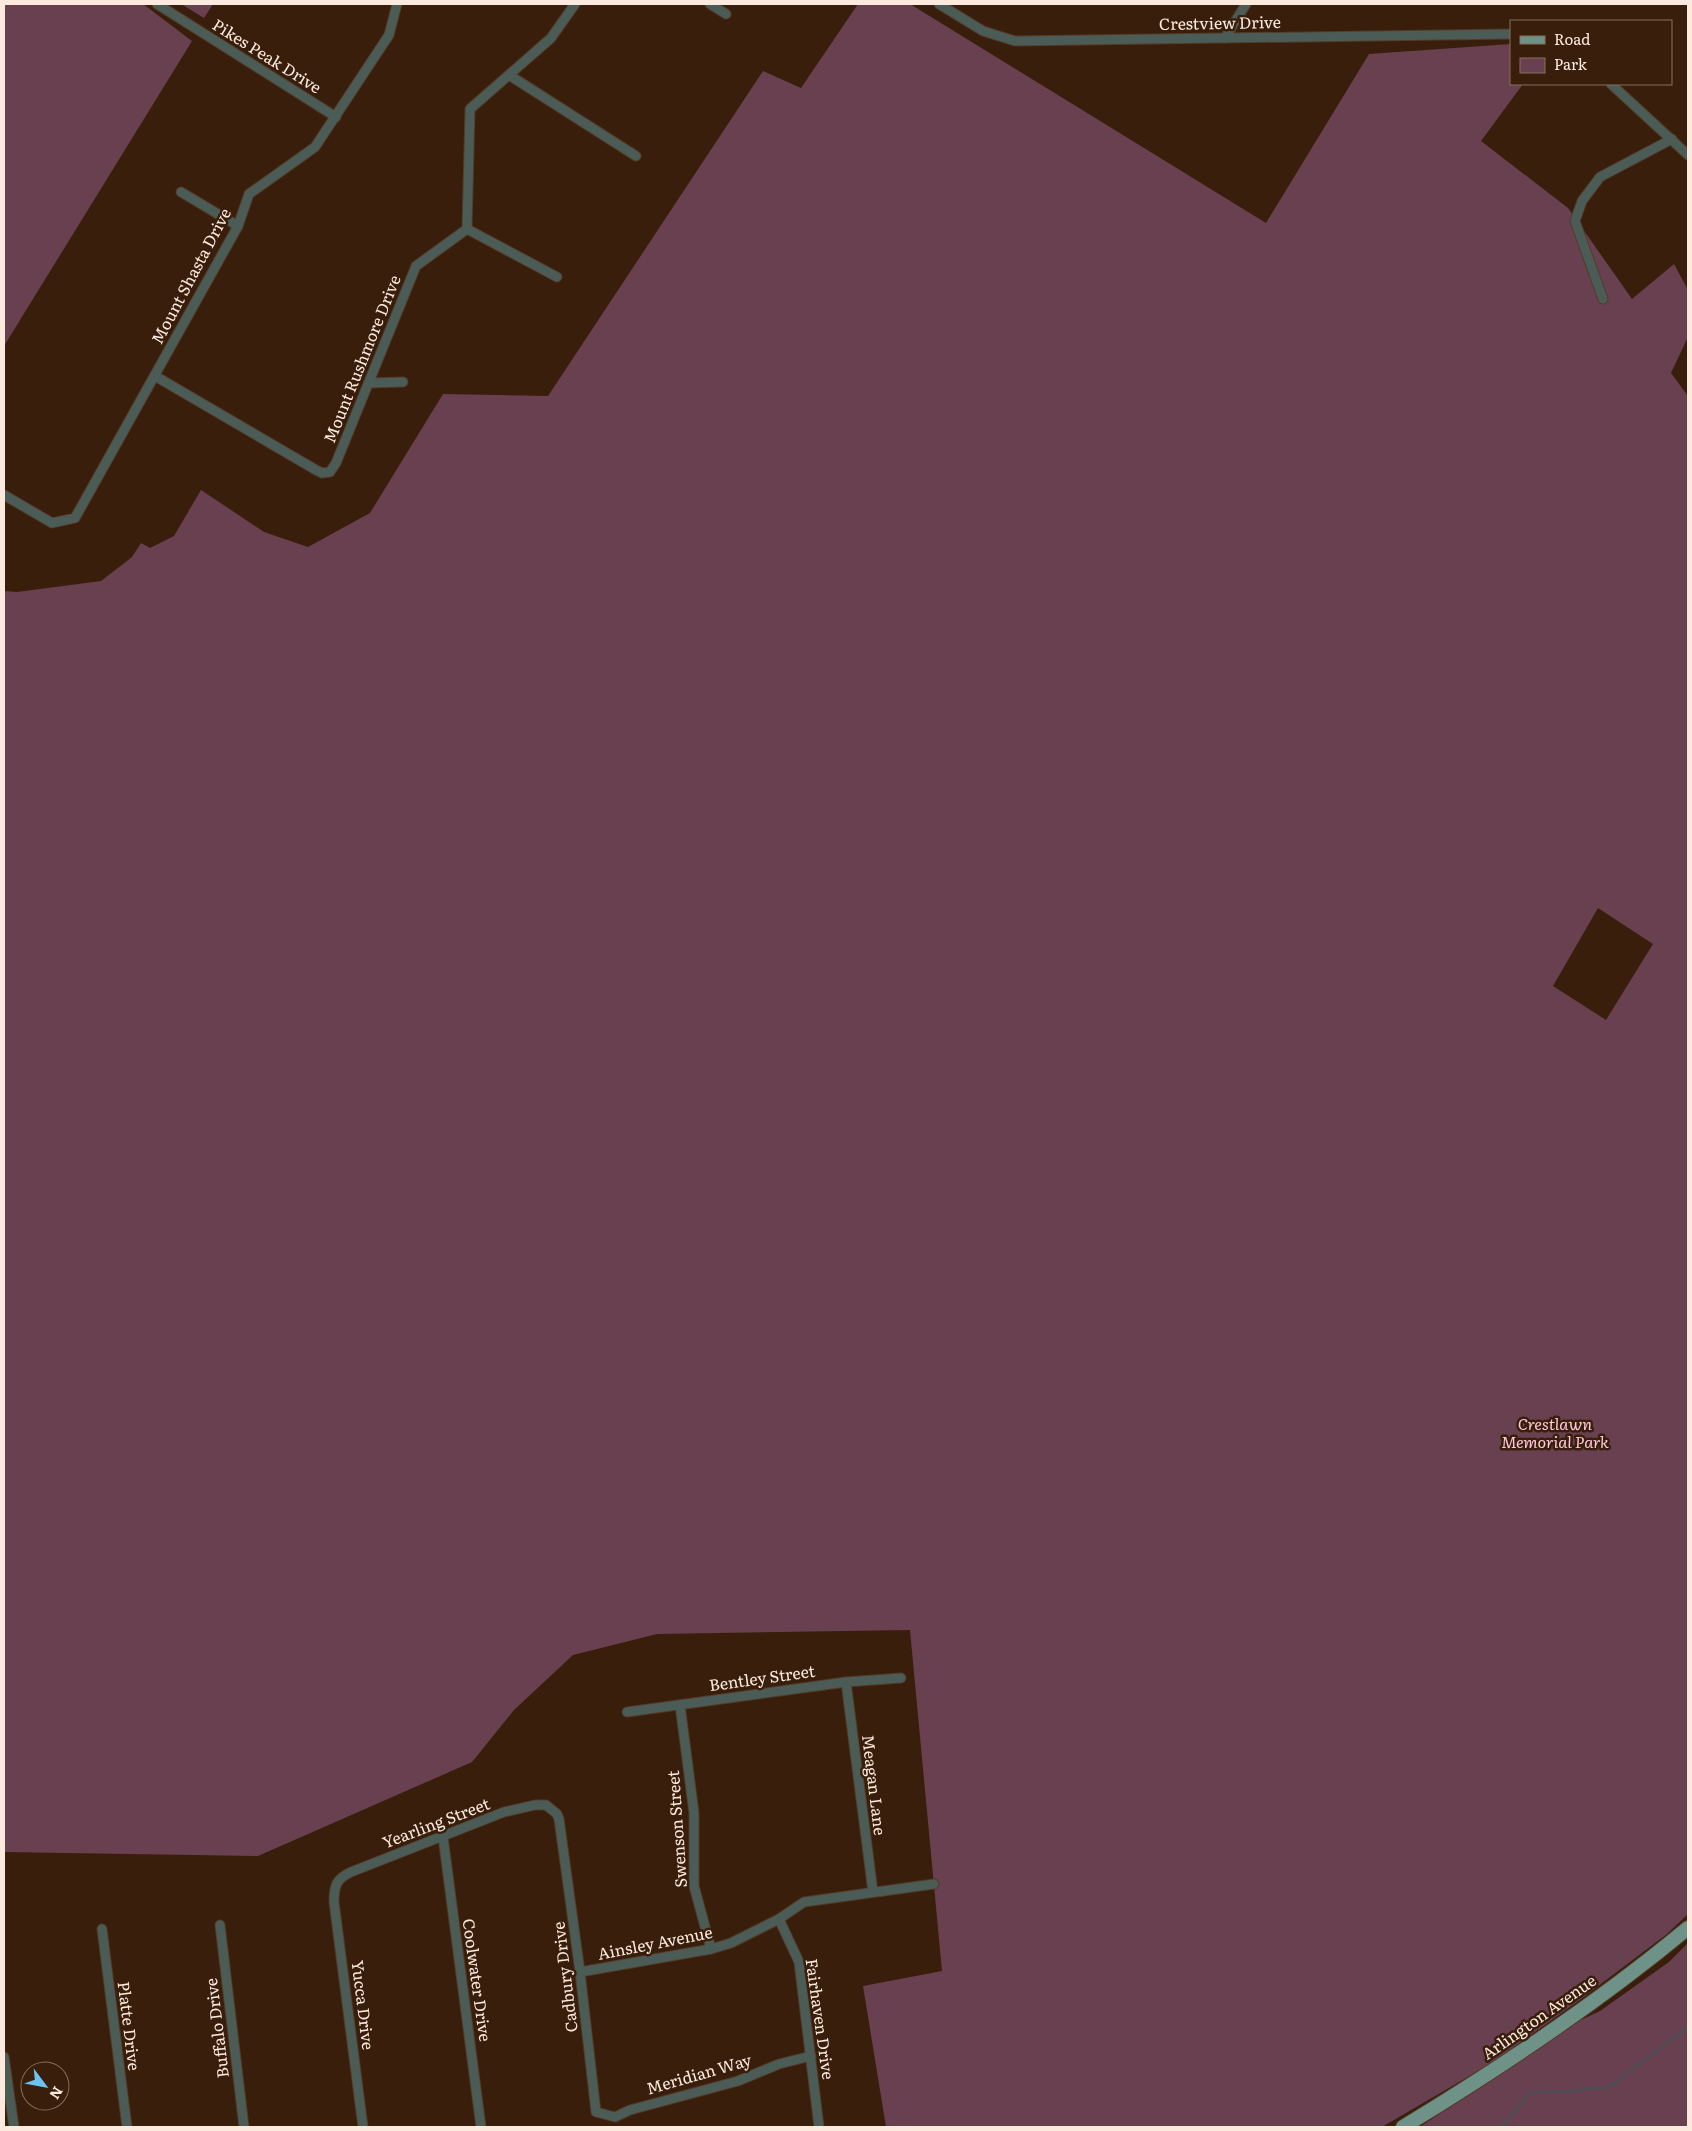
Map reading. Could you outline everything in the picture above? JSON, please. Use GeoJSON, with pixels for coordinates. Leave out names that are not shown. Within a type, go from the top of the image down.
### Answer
{"type":"FeatureCollection","features":[{"type":"Feature","properties":{"kind":"main road","name":"Arlington Avenue"},"geometry":{"type":"LineString","coordinates":[[1403,2127],[1463,2091],[1548,2033],[1648,1961],[1688,1928]]}},
{"type":"Feature","properties":{"kind":"street","name":"Pikes Peak Drive"},"geometry":{"type":"LineString","coordinates":[[157,4],[336,117]]}},
{"type":"Feature","properties":{"kind":"street","name":"Mount Shasta Drive"},"geometry":{"type":"LineString","coordinates":[[4,495],[52,523],[75,518],[238,226],[249,194],[315,147],[388,35],[397,4]]}},
{"type":"Feature","properties":{"kind":"street"},"geometry":{"type":"LineString","coordinates":[[557,277],[467,230],[470,109],[551,38],[575,4]]}},
{"type":"Feature","properties":{"kind":"street"},"geometry":{"type":"LineString","coordinates":[[710,4],[726,14]]}},
{"type":"Feature","properties":{"kind":"street","name":"Crestview Drive"},"geometry":{"type":"LineString","coordinates":[[938,4],[983,31],[1015,41],[1510,34]]}},
{"type":"Feature","properties":{"kind":"street"},"geometry":{"type":"LineString","coordinates":[[1225,38],[1246,4]]}},
{"type":"Feature","properties":{"kind":"street"},"geometry":{"type":"LineString","coordinates":[[509,75],[636,156]]}},
{"type":"Feature","properties":{"kind":"street"},"geometry":{"type":"LineString","coordinates":[[1612,85],[1688,155]]}},
{"type":"Feature","properties":{"kind":"street"},"geometry":{"type":"LineString","coordinates":[[1603,299],[1575,221],[1582,201],[1600,177],[1672,139]]}},
{"type":"Feature","properties":{"kind":"street"},"geometry":{"type":"LineString","coordinates":[[181,192],[238,226]]}},
{"type":"Feature","properties":{"kind":"street","name":"Mount Rushmore Drive"},"geometry":{"type":"LineString","coordinates":[[155,376],[322,473],[330,472],[336,463],[416,266],[467,230]]}},
{"type":"Feature","properties":{"kind":"street"},"geometry":{"type":"LineString","coordinates":[[368,383],[403,382]]}},
{"type":"Feature","properties":{"kind":"street","name":"Bentley Street"},"geometry":{"type":"LineString","coordinates":[[627,1712],[846,1682],[901,1678]]}},
{"type":"Feature","properties":{"kind":"street","name":"Meagan Lane"},"geometry":{"type":"LineString","coordinates":[[846,1682],[873,1892]]}},
{"type":"Feature","properties":{"kind":"street","name":"Swenson Street"},"geometry":{"type":"LineString","coordinates":[[680,1705],[694,1813],[694,1886],[711,1949]]}},
{"type":"Feature","properties":{"kind":"street","name":"Yearling Street"},"geometry":{"type":"LineString","coordinates":[[334,1886],[340,1877],[351,1872],[504,1812],[535,1805],[546,1805],[554,1810]]}},
{"type":"Feature","properties":{"kind":"street","name":"Cadbury Drive"},"geometry":{"type":"LineString","coordinates":[[554,1810],[559,1819],[580,1972],[596,2112]]}},
{"type":"Feature","properties":{"kind":"street","name":"Coolwater Drive"},"geometry":{"type":"LineString","coordinates":[[443,1837],[482,2127]]}},
{"type":"Feature","properties":{"kind":"street","name":"Ainsley Avenue"},"geometry":{"type":"LineString","coordinates":[[580,1972],[711,1949],[731,1943],[779,1919],[804,1902],[934,1884]]}},
{"type":"Feature","properties":{"kind":"street","name":"Yucca Drive"},"geometry":{"type":"LineString","coordinates":[[334,1886],[334,1902],[363,2127]]}},
{"type":"Feature","properties":{"kind":"street","name":"Fairhaven Drive"},"geometry":{"type":"LineString","coordinates":[[779,1919],[799,1962],[819,2127]]}},
{"type":"Feature","properties":{"kind":"street","name":"Buffalo Drive"},"geometry":{"type":"LineString","coordinates":[[220,1925],[244,2127]]}},
{"type":"Feature","properties":{"kind":"street","name":"Platte Drive"},"geometry":{"type":"LineString","coordinates":[[102,1929],[127,2127]]}},
{"type":"Feature","properties":{"kind":"street","name":"Meridian Way"},"geometry":{"type":"LineString","coordinates":[[596,2112],[615,2117],[630,2110],[738,2081],[780,2064],[811,2056]]}},
{"type":"Feature","properties":{"kind":"street"},"geometry":{"type":"LineString","coordinates":[[4,2057],[14,2127]]}},
{"type":"Feature","properties":{"kind":"green space"},"geometry":{"type":"Polygon","coordinates":[[[4,4],[143,4],[192,41],[4,346],[4,4]]]}},
{"type":"Feature","properties":{"kind":"green space"},"geometry":{"type":"Polygon","coordinates":[[[181,4],[213,4],[204,18],[181,4]]]}},
{"type":"Feature","properties":{"kind":"green space","name":"Crestlawn Memorial Park"},"geometry":{"type":"Polygon","coordinates":[[[858,4],[910,4],[1266,223],[1369,54],[1510,44],[1510,85],[1522,85],[1481,141],[1568,208],[1632,299],[1674,264],[1688,290],[1688,337],[1671,373],[1688,396],[1688,1914],[1667,1934],[1577,2002],[1490,2064],[1382,2127],[886,2127],[863,1986],[942,1971],[910,1630],[657,1634],[573,1655],[514,1710],[472,1762],[258,1856],[4,1852],[4,591],[17,592],[101,581],[132,557],[141,543],[150,548],[174,536],[201,490],[264,532],[308,547],[370,513],[443,394],[548,396],[763,71],[801,88],[858,4]],[[1598,908],[1553,986],[1606,1020],[1653,944],[1598,908]]]}},
{"type":"Feature","properties":{"kind":"green space"},"geometry":{"type":"Polygon","coordinates":[[[1688,1943],[1688,2127],[1420,2127],[1568,2026],[1600,2011],[1669,1962],[1688,1943]]]}},
{"type":"Feature","properties":{"kind":"waterway"},"geometry":{"type":"LineString","coordinates":[[1502,2127],[1530,2092],[1571,2091],[1609,2087],[1688,2027]]}}]}
